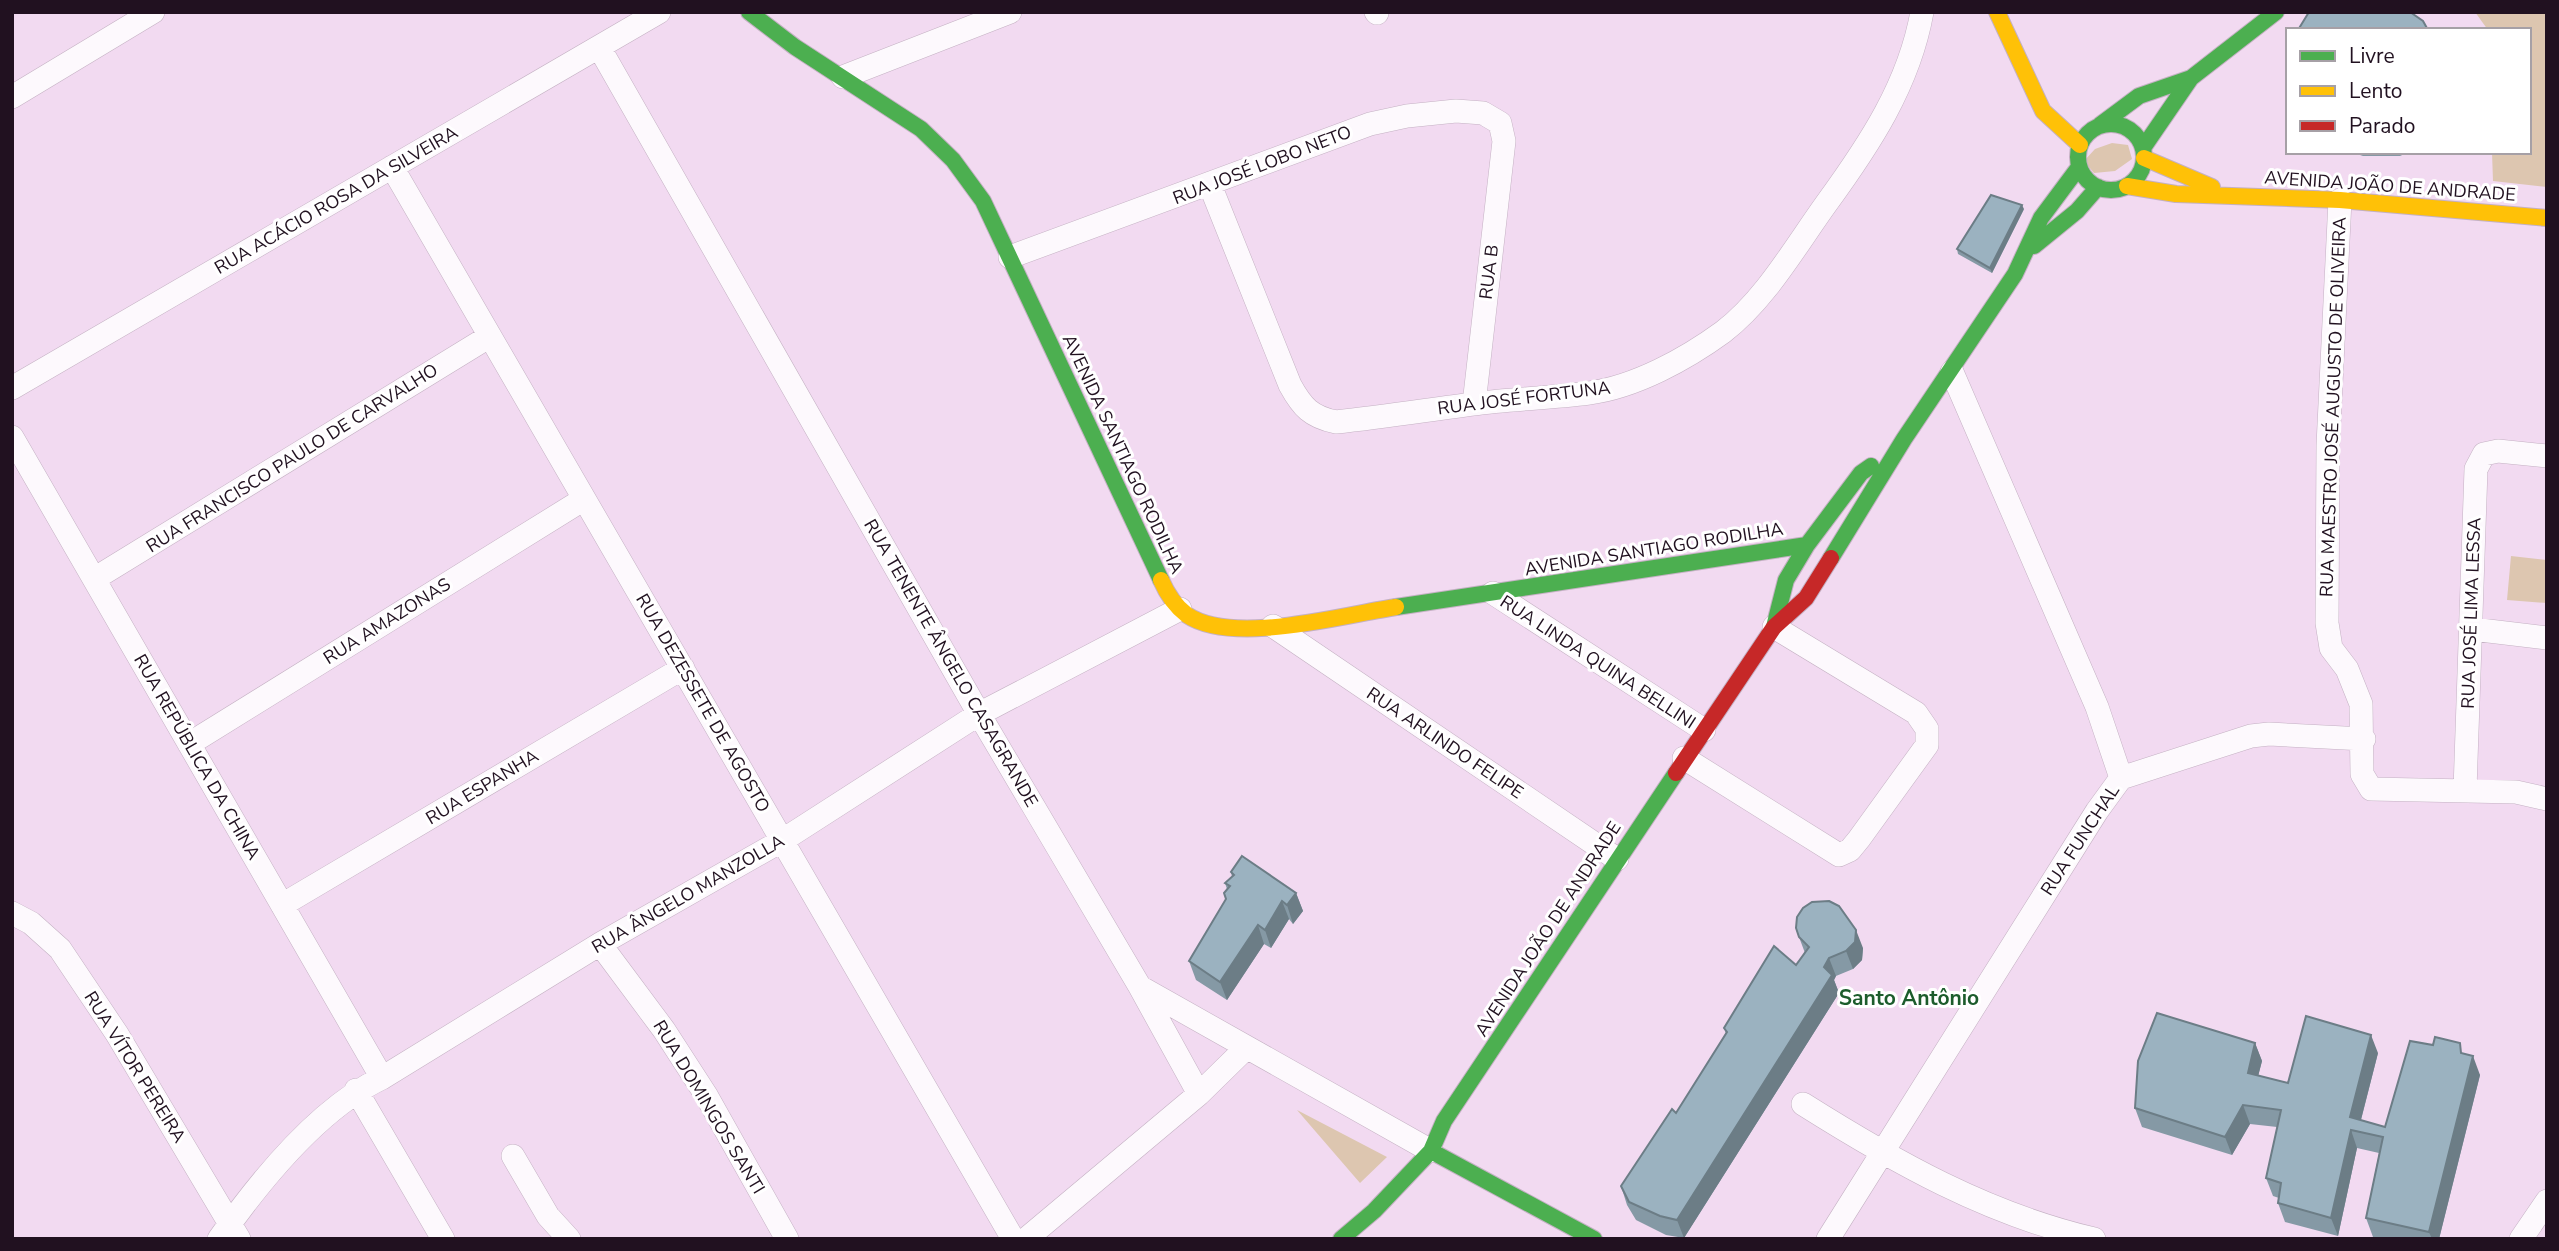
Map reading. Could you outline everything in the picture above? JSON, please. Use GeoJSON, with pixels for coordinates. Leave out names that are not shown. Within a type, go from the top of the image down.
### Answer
{"type":"FeatureCollection","features":[{"type":"Feature","properties":{"kind":"main road","name":"AVENIDA SANTIAGO RODILHA"},"geometry":{"type":"LineString","coordinates":[[749,12],[795,47],[921,129],[953,160],[983,201],[1163,585],[1180,609],[1208,623],[1238,629],[1273,626],[1807,545]]}},
{"type":"Feature","properties":{"kind":"main road"},"geometry":{"type":"LineString","coordinates":[[2191,78],[2143,153],[2136,179],[2127,186],[2108,190],[2086,179],[2079,167],[2080,145],[2091,130],[2139,96],[2191,78],[2276,12]]}},
{"type":"Feature","properties":{"kind":"main road"},"geometry":{"type":"LineString","coordinates":[[2004,15],[2043,111],[2080,145]]}},
{"type":"Feature","properties":{"kind":"main road"},"geometry":{"type":"LineString","coordinates":[[2100,125],[2121,125],[2131,130],[2143,153]]}},
{"type":"Feature","properties":{"kind":"main road","name":"AVENIDA JOÃO DE ANDRADE"},"geometry":{"type":"LineString","coordinates":[[2143,153],[2230,194]]}},
{"type":"Feature","properties":{"kind":"main road","name":"AVENIDA JOÃO DE ANDRADE"},"geometry":{"type":"LineString","coordinates":[[1341,1239],[1374,1211],[1431,1151],[1444,1121],[1684,758],[1781,620],[1806,598],[1818,580],[1904,439],[1952,372],[2028,251],[2041,218],[2079,167]]}},
{"type":"Feature","properties":{"kind":"main road","name":"AVENIDA JOÃO DE ANDRADE"},"geometry":{"type":"LineString","coordinates":[[2127,186],[2176,194],[2340,200],[2547,218]]}},
{"type":"Feature","properties":{"kind":"main road","name":"AVENIDA JOÃO DE ANDRADE"},"geometry":{"type":"LineString","coordinates":[[2028,251],[2077,211],[2098,187]]}},
{"type":"Feature","properties":{"kind":"main road","name":"AVENIDA JOÃO DE ANDRADE"},"geometry":{"type":"LineString","coordinates":[[1781,620],[1786,580],[1807,545],[1861,473],[1904,439]]}},
{"type":"Feature","properties":{"kind":"main road"},"geometry":{"type":"LineString","coordinates":[[1758,552],[1781,568],[1786,580]]}},
{"type":"Feature","properties":{"kind":"main road"},"geometry":{"type":"LineString","coordinates":[[1431,1151],[1560,1231],[1594,1239]]}},
{"type":"Feature","properties":{"kind":"street","name":"RUA ACÁCIO ROSA DA SILVEIRA"},"geometry":{"type":"LineString","coordinates":[[12,388],[659,12]]}},
{"type":"Feature","properties":{"kind":"street"},"geometry":{"type":"LineString","coordinates":[[843,77],[1010,12]]}},
{"type":"Feature","properties":{"kind":"street","name":"RUA JOSÉ FORTUNA"},"geometry":{"type":"LineString","coordinates":[[1210,185],[1290,385],[1302,406],[1310,413],[1336,422],[1474,404],[1591,393],[1627,383],[1686,354],[1723,331],[1757,297],[1878,127],[1901,83],[1917,37],[1922,12]]}},
{"type":"Feature","properties":{"kind":"street"},"geometry":{"type":"LineString","coordinates":[[12,97],[142,15]]}},
{"type":"Feature","properties":{"kind":"street","name":"RUA TENENTE ÂNGELO CASAGRANDE"},"geometry":{"type":"LineString","coordinates":[[599,47],[979,715],[1140,987],[1431,1151]]}},
{"type":"Feature","properties":{"kind":"street","name":"RUA JOSÉ LOBO NETO"},"geometry":{"type":"LineString","coordinates":[[1010,257],[1370,124],[1406,116],[1456,111],[1483,113],[1500,123],[1504,141]]}},
{"type":"Feature","properties":{"kind":"street","name":"RUA B"},"geometry":{"type":"LineString","coordinates":[[1474,404],[1504,141]]}},
{"type":"Feature","properties":{"kind":"street","name":"RUA DEZESSETE DE AGOSTO"},"geometry":{"type":"LineString","coordinates":[[392,167],[1013,1239]]}},
{"type":"Feature","properties":{"kind":"street","name":"RUA MAESTRO JOSÉ AUGUSTO DE OLIVEIRA"},"geometry":{"type":"LineString","coordinates":[[2340,200],[2328,445],[2326,607],[2331,648],[2347,669],[2361,704],[2364,739],[2362,774],[2371,789],[2465,790]]}},
{"type":"Feature","properties":{"kind":"street","name":"RUA FRANCISCO PAULO DE CARVALHO"},"geometry":{"type":"LineString","coordinates":[[94,579],[490,336]]}},
{"type":"Feature","properties":{"kind":"street","name":"RUA FUNCHAL"},"geometry":{"type":"LineString","coordinates":[[1828,1239],[2097,811],[2121,778],[2097,707],[1952,372]]}},
{"type":"Feature","properties":{"kind":"street","name":"RUA REPÚBLICA DA CHINA"},"geometry":{"type":"LineString","coordinates":[[12,437],[382,1078]]}},
{"type":"Feature","properties":{"kind":"street","name":"RUA JOSÉ LIMA LESSA"},"geometry":{"type":"LineString","coordinates":[[2465,790],[2476,469],[2484,454],[2498,451],[2547,456]]}},
{"type":"Feature","properties":{"kind":"street","name":"RUA AMAZONAS"},"geometry":{"type":"LineString","coordinates":[[189,744],[584,499]]}},
{"type":"Feature","properties":{"kind":"street","name":"RUA LINDA QUINA BELLINI"},"geometry":{"type":"LineString","coordinates":[[1493,593],[1704,730]]}},
{"type":"Feature","properties":{"kind":"street","name":"RUA ÂNGELO MANZOLLA"},"geometry":{"type":"LineString","coordinates":[[229,1233],[291,1151],[356,1090],[382,1078],[600,944],[783,840],[979,715],[1180,609]]}},
{"type":"Feature","properties":{"kind":"street"},"geometry":{"type":"LineString","coordinates":[[1684,758],[1839,855],[1850,850],[1859,839],[1927,745],[1927,729],[1916,713],[1781,620]]}},
{"type":"Feature","properties":{"kind":"street","name":"RUA ARLINDO FELIPE"},"geometry":{"type":"LineString","coordinates":[[1273,626],[1617,859]]}},
{"type":"Feature","properties":{"kind":"street"},"geometry":{"type":"LineString","coordinates":[[2472,629],[2547,638]]}},
{"type":"Feature","properties":{"kind":"street","name":"RUA ESPANHA"},"geometry":{"type":"LineString","coordinates":[[282,905],[683,668]]}},
{"type":"Feature","properties":{"kind":"street"},"geometry":{"type":"LineString","coordinates":[[2121,778],[2250,736],[2269,734],[2364,739]]}},
{"type":"Feature","properties":{"kind":"street"},"geometry":{"type":"LineString","coordinates":[[2465,790],[2516,792],[2547,799]]}},
{"type":"Feature","properties":{"kind":"street","name":"RUA VÍTOR PEREIRA"},"geometry":{"type":"LineString","coordinates":[[12,913],[31,923],[60,949],[117,1034],[229,1233]]}},
{"type":"Feature","properties":{"kind":"street","name":"RUA DOMINGOS SANTI"},"geometry":{"type":"LineString","coordinates":[[600,944],[664,1030],[706,1095],[788,1239]]}},
{"type":"Feature","properties":{"kind":"street"},"geometry":{"type":"LineString","coordinates":[[1140,987],[1199,1094]]}},
{"type":"Feature","properties":{"kind":"street"},"geometry":{"type":"LineString","coordinates":[[1026,1239],[1199,1094],[1246,1048]]}},
{"type":"Feature","properties":{"kind":"street"},"geometry":{"type":"LineString","coordinates":[[356,1090],[443,1239]]}},
{"type":"Feature","properties":{"kind":"street"},"geometry":{"type":"LineString","coordinates":[[1803,1104],[1881,1153],[1987,1206],[2094,1239]]}},
{"type":"Feature","properties":{"kind":"street"},"geometry":{"type":"LineString","coordinates":[[513,1156],[548,1216],[569,1239]]}},
{"type":"Feature","properties":{"kind":"street"},"geometry":{"type":"LineString","coordinates":[[2521,1239],[2547,1201]]}},
{"type":"Feature","properties":{"kind":"shaded area"},"geometry":{"type":"Polygon","coordinates":[[[2475,12],[2547,12],[2547,187],[2493,181],[2492,154],[2531,154],[2531,28],[2487,28],[2475,12]]]}},
{"type":"Feature","properties":{"kind":"shaded area"},"geometry":{"type":"Polygon","coordinates":[[[2112,143],[2128,145],[2132,159],[2115,171],[2094,173],[2084,161],[2095,149],[2112,143]]]}},
{"type":"Feature","properties":{"kind":"shaded area"},"geometry":{"type":"Polygon","coordinates":[[[2511,556],[2547,560],[2547,603],[2507,600],[2511,556]]]}},
{"type":"Feature","properties":{"kind":"shaded area"},"geometry":{"type":"Polygon","coordinates":[[[1297,1110],[1387,1157],[1360,1183],[1297,1110]]]}},
{"type":"Feature","properties":{"kind":"building"},"geometry":{"type":"Polygon","coordinates":[[[2309,12],[2410,12],[2423,21],[2427,28],[2299,28],[2309,12]]]}},
{"type":"Feature","properties":{"kind":"building"},"geometry":{"type":"Polygon","coordinates":[[[1991,195],[2022,205],[1990,268],[1957,249],[1991,195]]]}},
{"type":"Feature","properties":{"kind":"building"},"geometry":{"type":"Polygon","coordinates":[[[1242,856],[1296,893],[1287,905],[1282,901],[1265,930],[1258,925],[1220,982],[1189,961],[1226,899],[1224,893],[1230,886],[1225,883],[1234,875],[1231,872],[1242,856]]]}},
{"type":"Feature","properties":{"kind":"building"},"geometry":{"type":"Polygon","coordinates":[[[1829,901],[1839,906],[1856,930],[1855,942],[1846,951],[1829,958],[1824,967],[1832,975],[1677,1220],[1660,1216],[1629,1202],[1621,1186],[1672,1109],[1676,1113],[1727,1032],[1724,1028],[1774,946],[1796,965],[1809,947],[1799,937],[1797,917],[1803,908],[1812,902],[1829,901]]]}},
{"type":"Feature","properties":{"kind":"building"},"geometry":{"type":"Polygon","coordinates":[[[2157,1013],[2255,1043],[2248,1073],[2288,1083],[2306,1016],[2371,1035],[2350,1117],[2385,1127],[2410,1041],[2433,1045],[2435,1037],[2460,1043],[2461,1053],[2473,1056],[2429,1232],[2366,1218],[2383,1137],[2351,1130],[2331,1218],[2278,1203],[2281,1183],[2266,1178],[2281,1110],[2243,1105],[2225,1137],[2135,1108],[2138,1061],[2157,1013]]]}},
{"type":"Feature","properties":{"kind":"traffic: fast"},"geometry":{"type":"LineString","coordinates":[[749,12],[795,47],[921,129],[953,160],[983,201],[1161,580]]}},
{"type":"Feature","properties":{"kind":"traffic: fast"},"geometry":{"type":"LineString","coordinates":[[2143,148],[2191,78],[2276,12]]}},
{"type":"Feature","properties":{"kind":"traffic: fast"},"geometry":{"type":"LineString","coordinates":[[2100,125],[2139,96],[2191,78]]}},
{"type":"Feature","properties":{"kind":"traffic: fast"},"geometry":{"type":"LineString","coordinates":[[2111,124],[2124,127],[2134,134],[2141,144],[2144,157],[2141,170],[2134,180],[2124,187],[2111,190],[2098,187],[2088,180],[2081,170],[2078,157],[2081,144],[2088,134],[2098,127],[2111,124]]}},
{"type":"Feature","properties":{"kind":"traffic: fast"},"geometry":{"type":"LineString","coordinates":[[1831,558],[1904,439],[2015,274],[2041,218],[2079,167]]}},
{"type":"Feature","properties":{"kind":"traffic: fast"},"geometry":{"type":"LineString","coordinates":[[2034,246],[2077,211],[2098,187]]}},
{"type":"Feature","properties":{"kind":"traffic: fast"},"geometry":{"type":"LineString","coordinates":[[1774,627],[1786,580],[1807,545],[1861,473],[1871,466]]}},
{"type":"Feature","properties":{"kind":"traffic: fast"},"geometry":{"type":"LineString","coordinates":[[1396,607],[1807,545]]}},
{"type":"Feature","properties":{"kind":"traffic: fast"},"geometry":{"type":"LineString","coordinates":[[1431,1151],[1444,1121],[1676,773]]}},
{"type":"Feature","properties":{"kind":"traffic: fast"},"geometry":{"type":"LineString","coordinates":[[1341,1239],[1374,1211],[1431,1151],[1594,1239]]}},
{"type":"Feature","properties":{"kind":"traffic: slow"},"geometry":{"type":"LineString","coordinates":[[1997,12],[2043,111],[2080,145]]}},
{"type":"Feature","properties":{"kind":"traffic: slow"},"geometry":{"type":"LineString","coordinates":[[2144,158],[2212,187]]}},
{"type":"Feature","properties":{"kind":"traffic: slow"},"geometry":{"type":"LineString","coordinates":[[2127,186],[2176,194],[2340,200],[2547,218]]}},
{"type":"Feature","properties":{"kind":"traffic: slow"},"geometry":{"type":"LineString","coordinates":[[1161,580],[1172,599],[1187,615],[1207,624],[1232,628],[1289,626],[1396,607]]}},
{"type":"Feature","properties":{"kind":"traffic: jam"},"geometry":{"type":"LineString","coordinates":[[1676,773],[1774,627],[1806,598],[1831,558]]}},
{"type":"Feature","properties":{"kind":"district","name":"Santo Antônio"},"geometry":{"type":"Point","coordinates":[1909,998]}}]}
